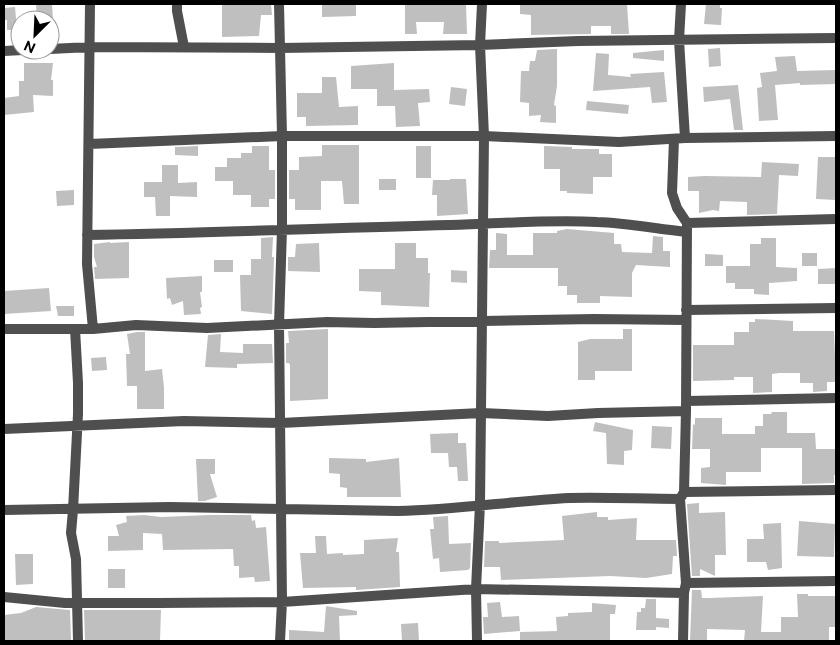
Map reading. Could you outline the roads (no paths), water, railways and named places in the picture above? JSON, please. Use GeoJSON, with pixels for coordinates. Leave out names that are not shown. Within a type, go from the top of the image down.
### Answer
{"type":"FeatureCollection","features":[{"type":"Feature","properties":{"kind":"street"},"geometry":{"type":"LineString","coordinates":[[90,4],[90,144],[87,264],[93,329]]}},
{"type":"Feature","properties":{"kind":"street"},"geometry":{"type":"LineString","coordinates":[[177,4],[176,11],[184,47]]}},
{"type":"Feature","properties":{"kind":"street"},"geometry":{"type":"LineString","coordinates":[[279,4],[282,136],[279,325],[282,602],[280,641]]}},
{"type":"Feature","properties":{"kind":"street"},"geometry":{"type":"LineString","coordinates":[[477,641],[476,589],[480,504],[484,136],[480,45],[482,4]]}},
{"type":"Feature","properties":{"kind":"street"},"geometry":{"type":"LineString","coordinates":[[681,4],[679,40],[685,138]]}},
{"type":"Feature","properties":{"kind":"street"},"geometry":{"type":"LineString","coordinates":[[60,48],[280,48],[480,45],[578,41],[836,38]]}},
{"type":"Feature","properties":{"kind":"street"},"geometry":{"type":"LineString","coordinates":[[90,144],[282,136],[484,136],[619,142],[685,138],[836,136]]}},
{"type":"Feature","properties":{"kind":"street"},"geometry":{"type":"LineString","coordinates":[[674,139],[672,193],[687,228],[686,406],[682,495],[685,588],[683,641]]}},
{"type":"Feature","properties":{"kind":"street"},"geometry":{"type":"LineString","coordinates":[[87,235],[176,234],[535,221],[598,222],[687,228],[836,219]]}},
{"type":"Feature","properties":{"kind":"street"},"geometry":{"type":"LineString","coordinates":[[4,329],[93,329],[136,325],[207,328],[327,322],[482,322],[836,308]]}},
{"type":"Feature","properties":{"kind":"street"},"geometry":{"type":"LineString","coordinates":[[75,329],[78,384],[74,510],[71,533],[76,559],[78,641]]}},
{"type":"Feature","properties":{"kind":"street"},"geometry":{"type":"LineString","coordinates":[[4,428],[184,420],[281,423],[481,413],[548,416],[836,398]]}},
{"type":"Feature","properties":{"kind":"street"},"geometry":{"type":"LineString","coordinates":[[4,510],[170,507],[398,511],[434,510],[480,504],[571,498],[836,490]]}},
{"type":"Feature","properties":{"kind":"street"},"geometry":{"type":"LineString","coordinates":[[4,597],[78,603],[282,602],[476,589],[685,588],[836,581]]}}]}
